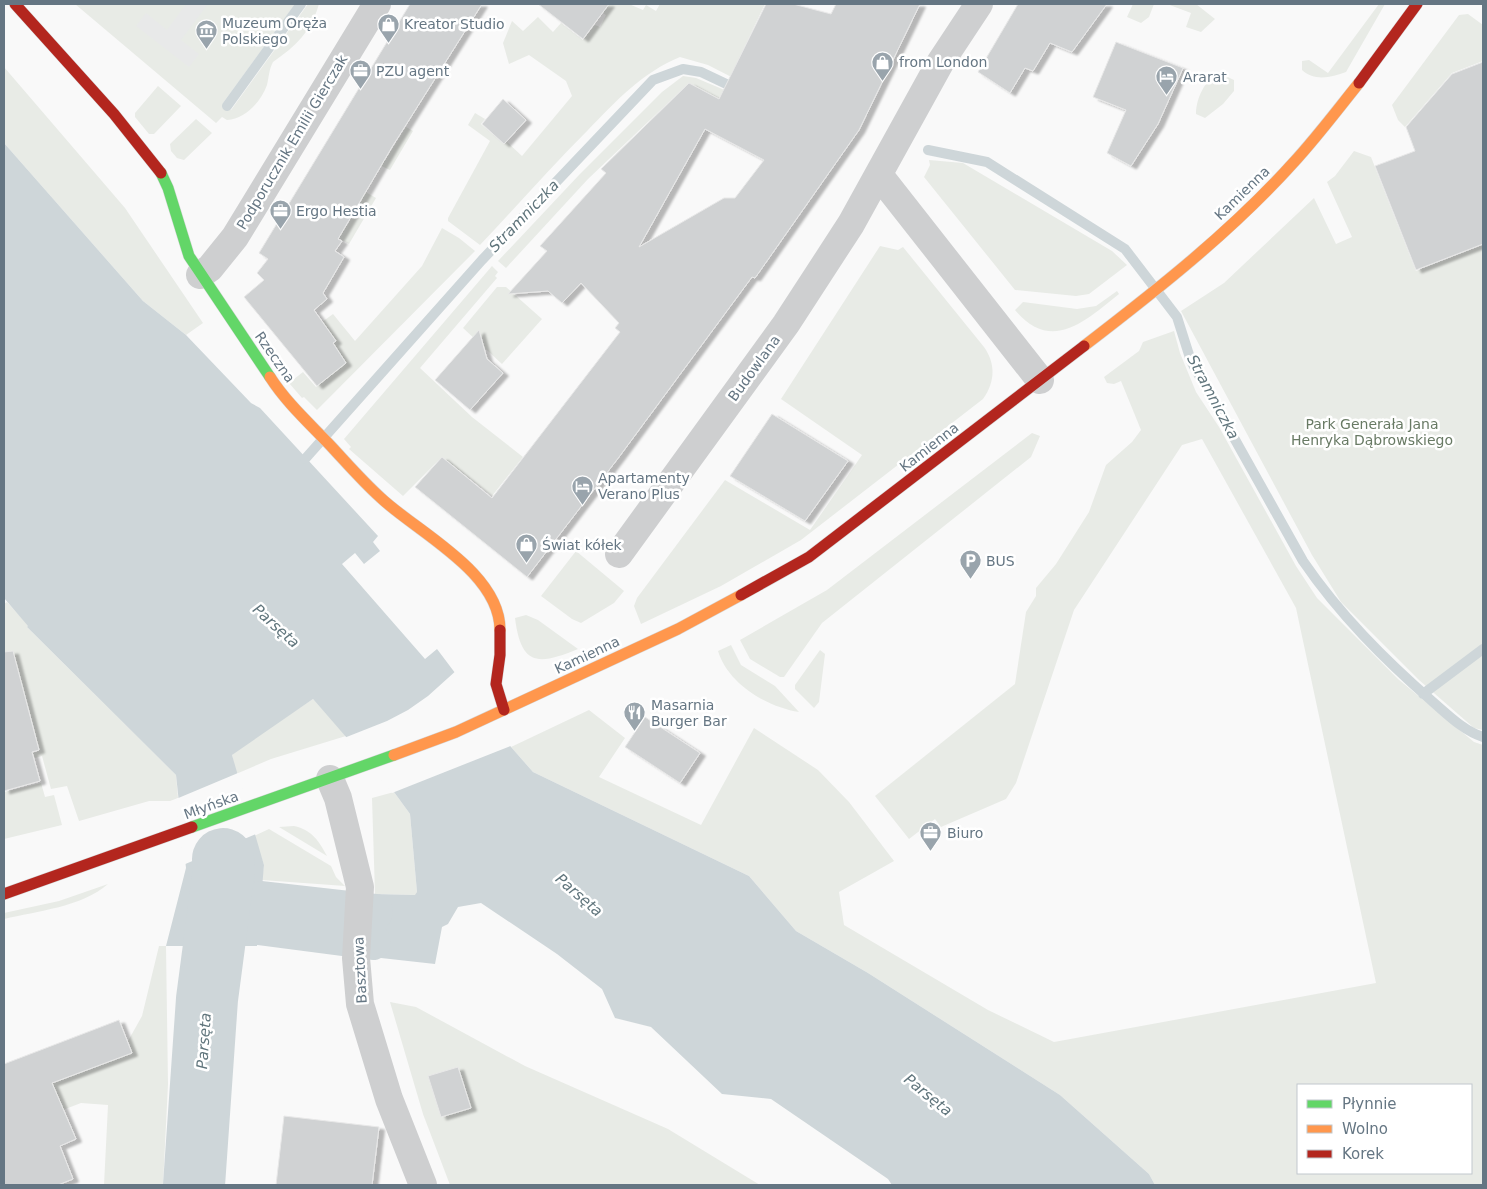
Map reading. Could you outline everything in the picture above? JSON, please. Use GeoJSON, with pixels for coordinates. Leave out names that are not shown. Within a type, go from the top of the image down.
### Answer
{"type":"FeatureCollection","features":[{"type":"Feature","properties":{"kind":"street","name":"Rzeczna"},"geometry":{"type":"LineString","coordinates":[[15,4],[114,114],[158,167],[168,188],[185,249],[200,275],[276,387],[335,452],[395,510],[453,552],[489,593],[500,624],[500,655],[496,684],[503,711]]}},
{"type":"Feature","properties":{"kind":"street","name":"Podporucznik Emilii Gierczak"},"geometry":{"type":"LineString","coordinates":[[200,275],[210,268],[234,237],[376,4]]}},
{"type":"Feature","properties":{"kind":"street","name":"Budowlana"},"geometry":{"type":"LineString","coordinates":[[619,554],[786,324],[851,224],[940,63],[979,4]]}},
{"type":"Feature","properties":{"kind":"street","name":"Kamienna"},"geometry":{"type":"LineString","coordinates":[[343,775],[433,742],[678,630],[809,557],[1131,310],[1189,262],[1259,198],[1294,162],[1365,76],[1417,4]]}},
{"type":"Feature","properties":{"kind":"street"},"geometry":{"type":"LineString","coordinates":[[878,175],[1040,380]]}},
{"type":"Feature","properties":{"kind":"street","name":"Młyńska"},"geometry":{"type":"LineString","coordinates":[[4,894],[174,835],[250,806],[343,775]]}},
{"type":"Feature","properties":{"kind":"street","name":"Basztowa"},"geometry":{"type":"LineString","coordinates":[[343,775],[338,798],[360,887],[356,958],[360,1004],[389,1099],[423,1185]]}},
{"type":"Feature","properties":{"kind":"street","name":"Młyńska"},"geometry":{"type":"LineString","coordinates":[[36,870],[78,867]]}},
{"type":"Feature","properties":{"kind":"shaded area","name":"Muzeum Oręża Polskiego"},"geometry":{"type":"Polygon","coordinates":[[[97,4],[288,4],[219,97],[97,4]]]}},
{"type":"Feature","properties":{"kind":"green space"},"geometry":{"type":"Polygon","coordinates":[[[75,4],[186,4],[167,30],[146,13],[136,26],[189,67],[199,54],[181,40],[208,4],[295,4],[223,103],[231,110],[308,4],[319,4],[312,23],[302,38],[273,62],[267,85],[261,98],[246,113],[234,119],[227,120],[222,117],[216,123],[75,4]]]}},
{"type":"Feature","properties":{"kind":"green space"},"geometry":{"type":"Polygon","coordinates":[[[601,4],[629,4],[643,10],[646,5],[656,11],[660,4],[765,4],[736,65],[747,85],[708,65],[680,57],[667,63],[642,79],[609,108],[480,245],[448,221],[490,141],[468,125],[475,113],[485,119],[481,124],[504,144],[507,142],[522,156],[572,96],[566,81],[529,55],[509,64],[503,43],[512,21],[523,31],[538,17],[553,32],[561,23],[583,40],[595,25],[600,27],[606,15],[598,10],[601,4]]]}},
{"type":"Feature","properties":{"kind":"green space"},"geometry":{"type":"Polygon","coordinates":[[[1133,4],[1154,4],[1149,17],[1141,23],[1127,17],[1133,4]]]}},
{"type":"Feature","properties":{"kind":"green space"},"geometry":{"type":"Polygon","coordinates":[[[1167,4],[1196,4],[1215,19],[1201,32],[1186,27],[1191,13],[1167,4]]]}},
{"type":"Feature","properties":{"kind":"green space"},"geometry":{"type":"Polygon","coordinates":[[[1379,4],[1385,4],[1346,72],[1329,77],[1318,77],[1307,74],[1302,70],[1302,61],[1309,60],[1328,73],[1379,4]]]}},
{"type":"Feature","properties":{"kind":"green space"},"geometry":{"type":"Polygon","coordinates":[[[1468,14],[1483,25],[1483,61],[1452,73],[1405,127],[1398,120],[1392,105],[1459,15],[1468,14]]]}},
{"type":"Feature","properties":{"kind":"green space"},"geometry":{"type":"Polygon","coordinates":[[[4,67],[125,208],[203,323],[186,335],[143,301],[4,143],[4,67]]]}},
{"type":"Feature","properties":{"kind":"green space"},"geometry":{"type":"Polygon","coordinates":[[[1219,73],[1234,80],[1234,91],[1223,104],[1205,118],[1196,114],[1196,108],[1202,90],[1219,73]]]}},
{"type":"Feature","properties":{"kind":"green space"},"geometry":{"type":"Polygon","coordinates":[[[683,76],[696,78],[746,99],[741,111],[689,83],[588,179],[506,268],[498,261],[579,175],[662,92],[683,76]]]}},
{"type":"Feature","properties":{"kind":"green space"},"geometry":{"type":"Polygon","coordinates":[[[158,86],[181,106],[154,134],[149,134],[135,117],[135,113],[158,86]]]}},
{"type":"Feature","properties":{"kind":"green space"},"geometry":{"type":"Polygon","coordinates":[[[196,119],[212,133],[184,160],[177,158],[171,151],[170,144],[196,119]]]}},
{"type":"Feature","properties":{"kind":"green space"},"geometry":{"type":"Polygon","coordinates":[[[406,127],[413,131],[390,170],[377,164],[386,159],[406,127]]]}},
{"type":"Feature","properties":{"kind":"green space","name":"Park Generała Jana Henryka Dąbrowskiego"},"geometry":{"type":"Polygon","coordinates":[[[1354,151],[1371,157],[1416,271],[1483,245],[1483,730],[1474,728],[1419,680],[1341,602],[1312,555],[1181,311],[1224,283],[1314,198],[1336,244],[1352,237],[1327,182],[1335,176],[1354,151]]]}},
{"type":"Feature","properties":{"kind":"green space"},"geometry":{"type":"Polygon","coordinates":[[[929,160],[963,163],[1112,251],[1127,265],[1089,294],[1076,296],[1015,290],[924,177],[930,165],[929,160]]]}},
{"type":"Feature","properties":{"kind":"green space"},"geometry":{"type":"Polygon","coordinates":[[[362,190],[376,198],[349,244],[335,236],[340,228],[347,226],[362,200],[362,190]]]}},
{"type":"Feature","properties":{"kind":"green space"},"geometry":{"type":"Polygon","coordinates":[[[442,228],[459,238],[475,251],[317,410],[304,397],[302,398],[289,383],[303,372],[316,387],[346,363],[333,343],[336,341],[322,322],[333,314],[355,341],[422,266],[442,228]]]}},
{"type":"Feature","properties":{"kind":"green space"},"geometry":{"type":"Polygon","coordinates":[[[880,246],[898,250],[903,247],[984,347],[992,366],[992,380],[987,393],[983,399],[801,540],[721,586],[641,624],[634,606],[637,598],[725,480],[810,530],[862,455],[781,399],[880,246]]]}},
{"type":"Feature","properties":{"kind":"green space"},"geometry":{"type":"Polygon","coordinates":[[[492,266],[498,272],[495,276],[497,278],[420,368],[472,417],[523,457],[492,496],[442,457],[403,496],[349,449],[351,447],[344,439],[492,266]]]}},
{"type":"Feature","properties":{"kind":"green space"},"geometry":{"type":"Polygon","coordinates":[[[497,287],[506,287],[542,319],[502,364],[463,328],[497,287]]]}},
{"type":"Feature","properties":{"kind":"green space"},"geometry":{"type":"Polygon","coordinates":[[[1117,291],[1119,294],[1094,314],[1068,328],[1055,331],[1042,330],[1029,323],[1015,310],[1023,302],[1077,309],[1096,306],[1117,291]]]}},
{"type":"Feature","properties":{"kind":"green space"},"geometry":{"type":"Polygon","coordinates":[[[1174,331],[1180,353],[1196,392],[1219,427],[1296,566],[1317,598],[1398,679],[1474,742],[1483,745],[1483,1185],[1155,1185],[1149,1174],[1060,1095],[868,973],[796,931],[749,876],[533,772],[511,747],[589,710],[625,738],[599,777],[701,825],[754,728],[818,770],[849,802],[894,861],[839,892],[844,925],[988,1010],[1054,1042],[1376,983],[1296,608],[1202,439],[1182,445],[1074,610],[1016,783],[1006,799],[941,827],[935,819],[909,839],[875,796],[1015,684],[1026,612],[1036,596],[1036,588],[1056,564],[1089,512],[1106,465],[1132,442],[1141,430],[1121,381],[1114,384],[1107,383],[1104,377],[1139,351],[1143,342],[1174,331]]]}},
{"type":"Feature","properties":{"kind":"green space"},"geometry":{"type":"Polygon","coordinates":[[[1032,433],[1040,436],[1031,457],[822,623],[784,677],[780,677],[750,659],[740,640],[827,590],[1032,433]]]}},
{"type":"Feature","properties":{"kind":"green space"},"geometry":{"type":"Polygon","coordinates":[[[576,551],[624,591],[614,603],[581,623],[572,619],[541,596],[576,551]]]}},
{"type":"Feature","properties":{"kind":"green space"},"geometry":{"type":"Polygon","coordinates":[[[7,602],[29,626],[27,627],[176,775],[178,798],[170,801],[149,801],[79,821],[67,786],[51,789],[42,756],[35,758],[33,753],[39,751],[29,709],[4,671],[4,604],[7,602]]]}},
{"type":"Feature","properties":{"kind":"green space"},"geometry":{"type":"Polygon","coordinates":[[[526,615],[538,620],[578,649],[553,658],[543,659],[534,658],[527,654],[518,634],[515,618],[526,615]]]}},
{"type":"Feature","properties":{"kind":"green space"},"geometry":{"type":"Polygon","coordinates":[[[731,645],[741,665],[775,686],[799,712],[774,705],[762,699],[750,692],[730,674],[718,651],[731,645]]]}},
{"type":"Feature","properties":{"kind":"green space"},"geometry":{"type":"Polygon","coordinates":[[[820,650],[825,654],[819,702],[814,708],[795,689],[795,685],[820,650]]]}},
{"type":"Feature","properties":{"kind":"green space"},"geometry":{"type":"Polygon","coordinates":[[[313,699],[346,736],[271,759],[236,774],[232,755],[236,750],[313,699]]]}},
{"type":"Feature","properties":{"kind":"green space"},"geometry":{"type":"Polygon","coordinates":[[[41,783],[45,797],[54,795],[62,825],[4,839],[4,792],[41,783]]]}},
{"type":"Feature","properties":{"kind":"green space"},"geometry":{"type":"Polygon","coordinates":[[[394,792],[410,814],[416,895],[375,894],[372,798],[394,792]]]}},
{"type":"Feature","properties":{"kind":"green space"},"geometry":{"type":"Polygon","coordinates":[[[294,826],[310,833],[327,856],[279,827],[294,826]]]}},
{"type":"Feature","properties":{"kind":"green space"},"geometry":{"type":"Polygon","coordinates":[[[269,829],[331,866],[336,877],[345,886],[262,880],[264,865],[254,836],[269,829]]]}},
{"type":"Feature","properties":{"kind":"green space"},"geometry":{"type":"Polygon","coordinates":[[[108,884],[97,892],[72,903],[4,919],[4,913],[59,901],[108,884]]]}},
{"type":"Feature","properties":{"kind":"green space"},"geometry":{"type":"Polygon","coordinates":[[[159,946],[166,946],[168,1084],[163,1185],[104,1185],[108,1105],[81,1103],[34,1121],[26,1101],[4,1111],[4,1102],[132,1053],[128,1041],[142,1016],[159,946]]]}},
{"type":"Feature","properties":{"kind":"green space"},"geometry":{"type":"Polygon","coordinates":[[[390,1002],[416,1007],[525,1066],[668,1129],[760,1185],[450,1185],[423,1114],[390,1002]]]}},
{"type":"Feature","properties":{"kind":"water"},"geometry":{"type":"Polygon","coordinates":[[[4,143],[143,301],[186,335],[251,403],[260,408],[378,536],[373,542],[380,551],[364,564],[355,553],[342,564],[425,659],[437,649],[511,747],[533,772],[749,876],[796,931],[868,973],[1060,1095],[1149,1174],[1155,1185],[892,1185],[888,1179],[771,1099],[722,1094],[651,1027],[615,1018],[602,989],[557,954],[481,903],[458,907],[448,924],[442,927],[435,964],[372,957],[375,894],[415,895],[417,892],[410,814],[394,792],[313,699],[232,755],[264,865],[257,946],[166,946],[186,868],[176,775],[27,627],[4,598],[4,143]]]}},
{"type":"Feature","properties":{"kind":"pier"},"geometry":{"type":"Polygon","coordinates":[[[458,669],[513,745],[392,793],[344,738],[387,721],[408,710],[428,696],[458,669]]]}},
{"type":"Feature","properties":{"kind":"pier"},"geometry":{"type":"Polygon","coordinates":[[[238,773],[256,834],[183,865],[176,799],[238,773]]]}},
{"type":"Feature","properties":{"kind":"building"},"geometry":{"type":"Polygon","coordinates":[[[410,4],[482,4],[392,147],[338,239],[342,241],[335,251],[344,257],[323,293],[327,299],[314,310],[336,341],[333,343],[346,363],[317,386],[244,297],[264,280],[257,273],[268,259],[259,253],[410,4]]]}},
{"type":"Feature","properties":{"kind":"building"},"geometry":{"type":"Polygon","coordinates":[[[538,4],[609,4],[583,39],[538,4]]]}},
{"type":"Feature","properties":{"kind":"building"},"geometry":{"type":"Polygon","coordinates":[[[766,4],[793,4],[831,14],[836,4],[920,4],[859,130],[755,278],[752,277],[619,457],[527,577],[415,487],[442,457],[492,498],[620,332],[615,328],[619,323],[581,283],[562,303],[548,291],[508,294],[547,251],[540,246],[606,173],[601,169],[689,83],[719,99],[766,4]],[[705,129],[639,247],[724,198],[735,198],[764,160],[705,129]]]}},
{"type":"Feature","properties":{"kind":"building"},"geometry":{"type":"Polygon","coordinates":[[[1018,4],[1107,4],[1072,52],[1050,43],[1033,71],[1025,68],[1010,93],[978,72],[1018,4]]]}},
{"type":"Feature","properties":{"kind":"building"},"geometry":{"type":"Polygon","coordinates":[[[1116,42],[1183,68],[1158,124],[1131,166],[1107,153],[1126,110],[1093,97],[1116,42]]]}},
{"type":"Feature","properties":{"kind":"building"},"geometry":{"type":"Polygon","coordinates":[[[1483,62],[1483,244],[1416,270],[1375,166],[1415,151],[1406,127],[1452,74],[1483,62]]]}},
{"type":"Feature","properties":{"kind":"building"},"geometry":{"type":"Polygon","coordinates":[[[503,99],[526,120],[504,144],[482,124],[503,99]]]}},
{"type":"Feature","properties":{"kind":"building"},"geometry":{"type":"Polygon","coordinates":[[[479,330],[487,359],[503,373],[470,410],[435,380],[479,330]]]}},
{"type":"Feature","properties":{"kind":"building"},"geometry":{"type":"Polygon","coordinates":[[[772,414],[848,461],[805,521],[730,476],[772,414]]]}},
{"type":"Feature","properties":{"kind":"building"},"geometry":{"type":"Polygon","coordinates":[[[13,651],[39,750],[32,752],[40,781],[4,791],[4,652],[13,651]]]}},
{"type":"Feature","properties":{"kind":"building"},"geometry":{"type":"Polygon","coordinates":[[[645,717],[700,753],[680,783],[625,747],[645,717]]]}},
{"type":"Feature","properties":{"kind":"building"},"geometry":{"type":"Polygon","coordinates":[[[119,1020],[132,1053],[52,1083],[76,1139],[60,1146],[73,1179],[58,1185],[4,1185],[4,1064],[119,1020]]]}},
{"type":"Feature","properties":{"kind":"building"},"geometry":{"type":"Polygon","coordinates":[[[458,1067],[471,1108],[441,1117],[428,1076],[458,1067]]]}},
{"type":"Feature","properties":{"kind":"building"},"geometry":{"type":"Polygon","coordinates":[[[284,1116],[379,1127],[372,1185],[276,1185],[284,1116]]]}},
{"type":"Feature","properties":{"kind":"waterway"},"geometry":{"type":"LineString","coordinates":[[227,106],[301,4]]}},
{"type":"Feature","properties":{"kind":"waterway","name":"Stramniczka"},"geometry":{"type":"LineString","coordinates":[[305,459],[482,260],[653,80],[683,69],[701,72],[739,90]]}},
{"type":"Feature","properties":{"kind":"waterway","name":"Stramniczka"},"geometry":{"type":"LineString","coordinates":[[928,150],[987,162],[1125,249],[1177,317],[1191,361],[1303,561],[1317,581],[1347,618],[1397,669],[1456,722],[1469,731],[1483,737]]}},
{"type":"Feature","properties":{"kind":"waterway","name":"Stramniczka"},"geometry":{"type":"LineString","coordinates":[[1423,694],[1483,649]]}},
{"type":"Feature","properties":{"kind":"waterway","name":"Parsęta"},"geometry":{"type":"LineString","coordinates":[[194,1185],[207,999],[224,870],[223,859]]}},
{"type":"Feature","properties":{"kind":"waterway"},"geometry":{"type":"LineString","coordinates":[[260,899],[375,912]]}},
{"type":"Feature","properties":{"kind":"waterway"},"geometry":{"type":"LineString","coordinates":[[258,927],[373,942]]}},
{"type":"Feature","properties":{"kind":"traffic: fast"},"geometry":{"type":"LineString","coordinates":[[161,173],[168,188],[189,256],[270,377]]}},
{"type":"Feature","properties":{"kind":"traffic: fast"},"geometry":{"type":"LineString","coordinates":[[192,827],[394,755]]}},
{"type":"Feature","properties":{"kind":"traffic: slow"},"geometry":{"type":"LineString","coordinates":[[1084,346],[1220,236],[1303,152],[1359,83]]}},
{"type":"Feature","properties":{"kind":"traffic: slow"},"geometry":{"type":"LineString","coordinates":[[270,377],[298,412],[360,478],[396,511],[454,555],[472,572],[486,590],[496,609],[500,630]]}},
{"type":"Feature","properties":{"kind":"traffic: slow"},"geometry":{"type":"LineString","coordinates":[[394,755],[456,732],[678,629],[741,595]]}},
{"type":"Feature","properties":{"kind":"traffic: jam"},"geometry":{"type":"LineString","coordinates":[[15,4],[114,114],[161,173]]}},
{"type":"Feature","properties":{"kind":"traffic: jam"},"geometry":{"type":"LineString","coordinates":[[1359,83],[1417,4]]}},
{"type":"Feature","properties":{"kind":"traffic: jam"},"geometry":{"type":"LineString","coordinates":[[741,595],[809,557],[1084,346]]}},
{"type":"Feature","properties":{"kind":"traffic: jam"},"geometry":{"type":"LineString","coordinates":[[500,630],[500,655],[496,684],[504,710]]}},
{"type":"Feature","properties":{"kind":"traffic: jam"},"geometry":{"type":"LineString","coordinates":[[4,894],[192,827]]}},
{"type":"Feature","properties":{"kind":"place","name":"Kreator Studio"},"geometry":{"type":"Point","coordinates":[388,43]}},
{"type":"Feature","properties":{"kind":"place","name":"Muzeum Oręża Polskiego"},"geometry":{"type":"Point","coordinates":[206,50]}},
{"type":"Feature","properties":{"kind":"place","name":"from London"},"geometry":{"type":"Point","coordinates":[883,81]}},
{"type":"Feature","properties":{"kind":"place","name":"PZU agent"},"geometry":{"type":"Point","coordinates":[360,90]}},
{"type":"Feature","properties":{"kind":"place","name":"Ararat"},"geometry":{"type":"Point","coordinates":[1167,96]}},
{"type":"Feature","properties":{"kind":"place","name":"Ergo Hestia"},"geometry":{"type":"Point","coordinates":[280,230]}},
{"type":"Feature","properties":{"kind":"place","name":"Apartamenty Verano Plus"},"geometry":{"type":"Point","coordinates":[582,505]}},
{"type":"Feature","properties":{"kind":"place","name":"Świat kółek"},"geometry":{"type":"Point","coordinates":[526,564]}},
{"type":"Feature","properties":{"kind":"place","name":"BUS"},"geometry":{"type":"Point","coordinates":[970,580]}},
{"type":"Feature","properties":{"kind":"place","name":"Masarnia Burger Bar"},"geometry":{"type":"Point","coordinates":[635,732]}},
{"type":"Feature","properties":{"kind":"place","name":"Biuro"},"geometry":{"type":"Point","coordinates":[931,852]}}]}
